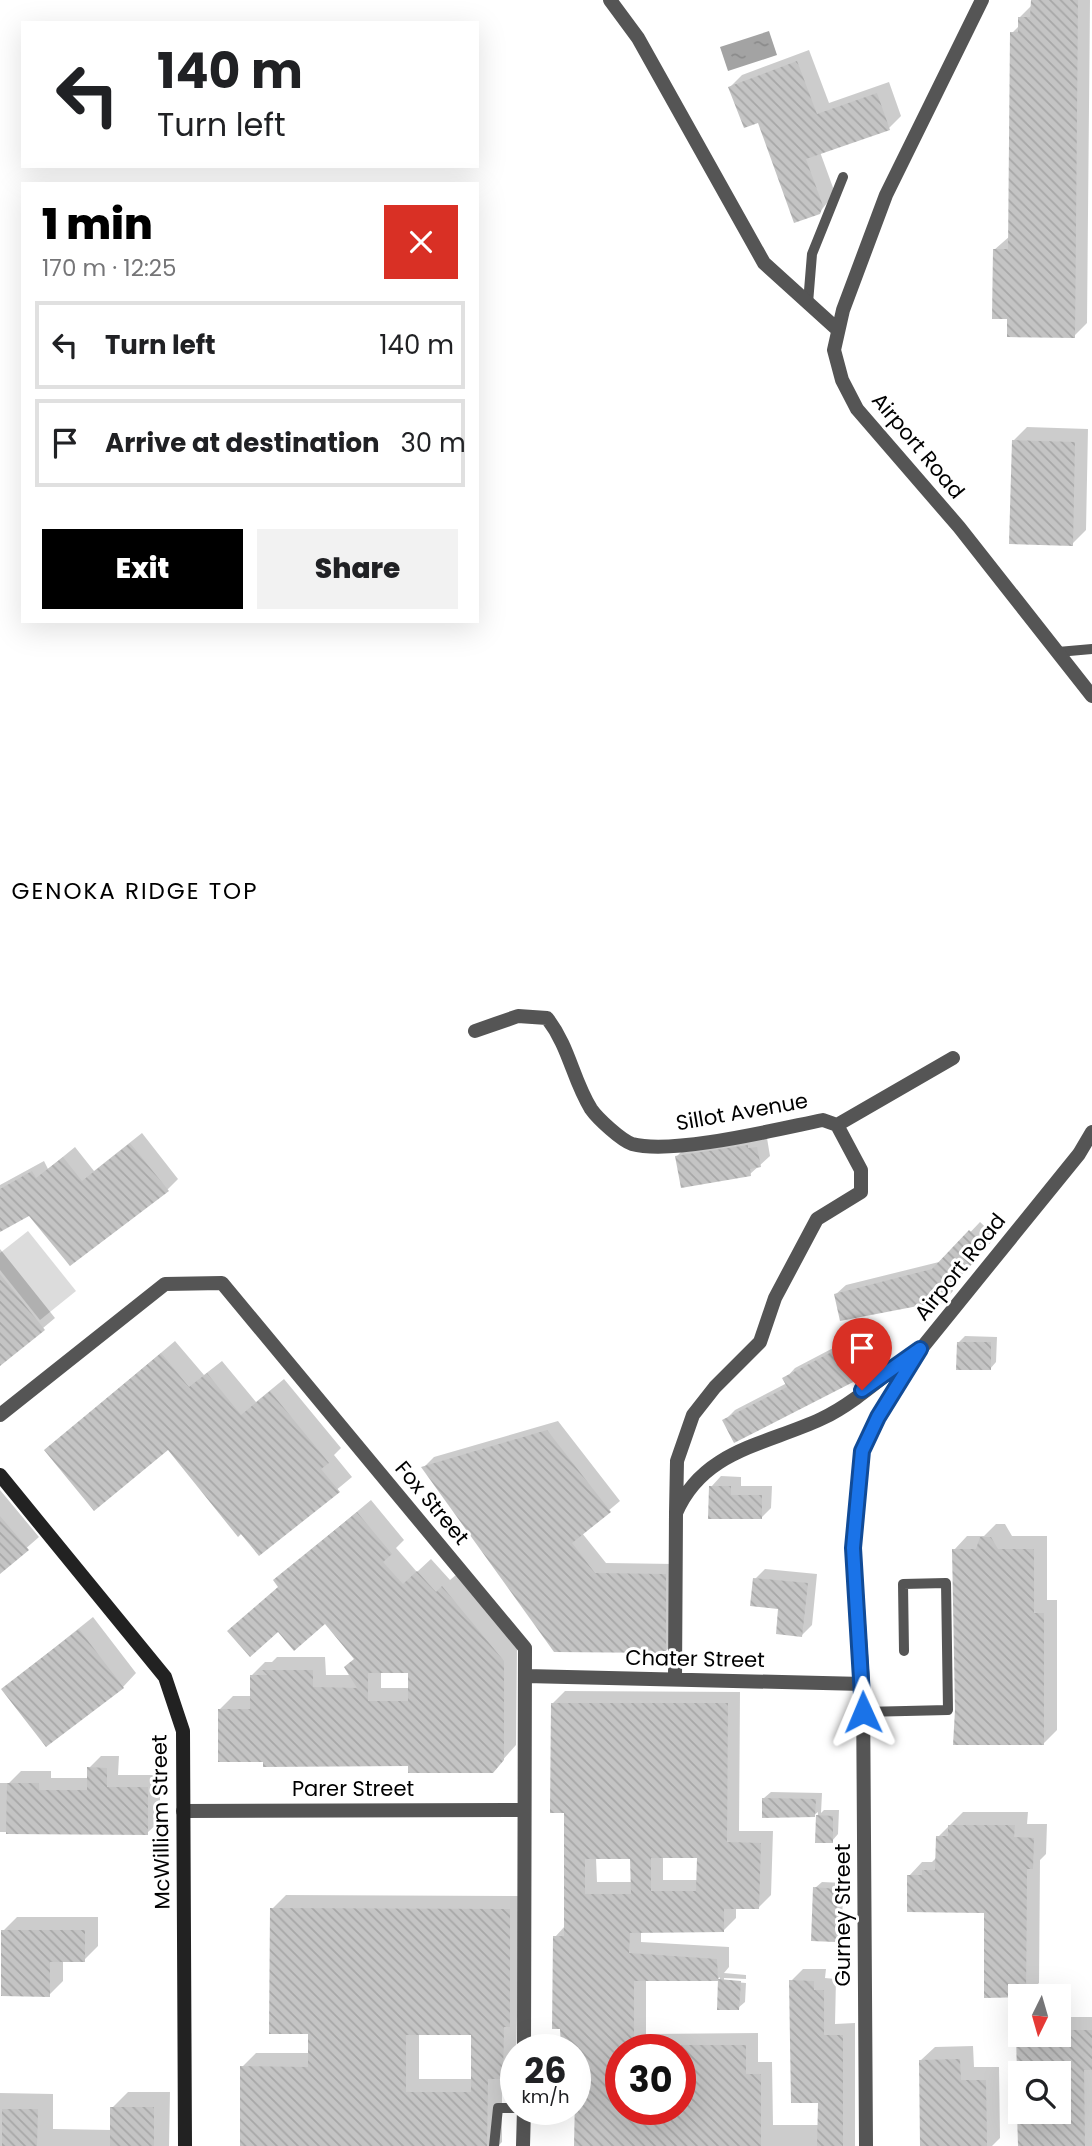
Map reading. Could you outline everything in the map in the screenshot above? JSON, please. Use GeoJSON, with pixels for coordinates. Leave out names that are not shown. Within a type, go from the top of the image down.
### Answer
{"type":"FeatureCollection","features":[{"type":"Feature","properties":{"kind":"street"},"geometry":{"type":"LineString","coordinates":[[610,0],[638,38],[764,263],[838,330]]}},
{"type":"Feature","properties":{"kind":"street","name":"Airport Road"},"geometry":{"type":"LineString","coordinates":[[982,0],[886,195],[843,310],[834,350],[842,380],[856,409],[959,527],[1092,696]]}},
{"type":"Feature","properties":{"kind":"street","name":"Sillot Avenue"},"geometry":{"type":"LineString","coordinates":[[475,1031],[518,1016],[547,1018],[562,1038],[577,1081],[593,1112],[630,1143],[664,1146],[823,1120],[837,1125],[861,1170],[861,1192],[817,1219],[775,1298],[760,1342],[715,1387],[693,1415],[677,1461],[676,1513]]}},
{"type":"Feature","properties":{"kind":"street"},"geometry":{"type":"LineString","coordinates":[[837,1125],[953,1058]]}},
{"type":"Feature","properties":{"kind":"street","name":"Airport Road"},"geometry":{"type":"LineString","coordinates":[[863,1684],[853,1548],[862,1451],[878,1417],[920,1349],[1079,1154],[1092,1132]]}},
{"type":"Feature","properties":{"kind":"street","name":"Fox Street"},"geometry":{"type":"LineString","coordinates":[[0,1415],[165,1284],[222,1283],[525,1648],[524,2034]]}},
{"type":"Feature","properties":{"kind":"street"},"geometry":{"type":"LineString","coordinates":[[675,1679],[676,1513],[686,1489],[728,1457],[823,1418],[920,1349]]}},
{"type":"Feature","properties":{"kind":"street","name":"McWilliam Street"},"geometry":{"type":"LineString","coordinates":[[0,1475],[165,1677],[183,1731],[185,2146]]}},
{"type":"Feature","properties":{"kind":"street","name":"Chater Street"},"geometry":{"type":"LineString","coordinates":[[526,1676],[863,1684]]}},
{"type":"Feature","properties":{"kind":"street","name":"Gurney Street"},"geometry":{"type":"LineString","coordinates":[[863,1684],[866,2146]]}},
{"type":"Feature","properties":{"kind":"street","name":"Parer Street"},"geometry":{"type":"LineString","coordinates":[[183,1811],[523,1810]]}},
{"type":"Feature","properties":{"kind":"street"},"geometry":{"type":"LineString","coordinates":[[523,2146],[524,2125]]}},
{"type":"Feature","properties":{"kind":"lane"},"geometry":{"type":"LineString","coordinates":[[808,303],[812,254],[844,177]]}},
{"type":"Feature","properties":{"kind":"lane"},"geometry":{"type":"LineString","coordinates":[[1058,652],[1092,649]]}},
{"type":"Feature","properties":{"kind":"lane"},"geometry":{"type":"LineString","coordinates":[[863,1712],[948,1710],[946,1583],[903,1584],[904,1651]]}},
{"type":"Feature","properties":{"kind":"lane"},"geometry":{"type":"LineString","coordinates":[[494,2146],[500,2108]]}},
{"type":"Feature","properties":{"kind":"shaded area"},"geometry":{"type":"Polygon","coordinates":[[[28,1231],[76,1291],[40,1320],[0,1270],[0,1253],[28,1231]]]}},
{"type":"Feature","properties":{"kind":"water"},"geometry":{"type":"Polygon","coordinates":[[[769,31],[777,55],[728,71],[720,47],[769,31]]]}},
{"type":"Feature","properties":{"kind":"building"},"geometry":{"type":"Polygon","coordinates":[[[1031,0],[1078,0],[1075,338],[1007,337],[1007,319],[992,319],[993,249],[1008,249],[1010,32],[1018,32],[1018,17],[1030,17],[1031,0]]]}},
{"type":"Feature","properties":{"kind":"building"},"geometry":{"type":"Polygon","coordinates":[[[797,61],[817,114],[877,93],[890,130],[806,159],[823,206],[820,214],[794,223],[758,123],[744,128],[728,87],[797,61]]]}},
{"type":"Feature","properties":{"kind":"building"},"geometry":{"type":"Polygon","coordinates":[[[1012,440],[1075,442],[1073,546],[1009,544],[1012,440]]]}},
{"type":"Feature","properties":{"kind":"building"},"geometry":{"type":"Polygon","coordinates":[[[130,1143],[169,1191],[70,1266],[29,1216],[0,1232],[0,1189],[32,1171],[36,1178],[63,1157],[82,1181],[130,1143]]]}},
{"type":"Feature","properties":{"kind":"building"},"geometry":{"type":"Polygon","coordinates":[[[748,1145],[748,1148],[757,1147],[761,1167],[750,1169],[751,1176],[681,1188],[675,1156],[748,1145]]]}},
{"type":"Feature","properties":{"kind":"building"},"geometry":{"type":"Polygon","coordinates":[[[969,1230],[988,1247],[943,1295],[945,1302],[925,1311],[923,1305],[840,1321],[834,1294],[932,1269],[969,1230]]]}},
{"type":"Feature","properties":{"kind":"building"},"geometry":{"type":"Polygon","coordinates":[[[0,1274],[45,1330],[0,1366],[0,1274]]]}},
{"type":"Feature","properties":{"kind":"building"},"geometry":{"type":"Polygon","coordinates":[[[957,1342],[991,1342],[991,1370],[956,1370],[957,1342]]]}},
{"type":"Feature","properties":{"kind":"building"},"geometry":{"type":"Polygon","coordinates":[[[847,1344],[865,1376],[734,1443],[722,1420],[787,1387],[782,1378],[847,1344]]]}},
{"type":"Feature","properties":{"kind":"building"},"geometry":{"type":"Polygon","coordinates":[[[161,1353],[189,1387],[207,1373],[241,1415],[270,1391],[329,1463],[321,1469],[340,1492],[259,1556],[241,1534],[238,1537],[168,1450],[94,1511],[44,1450],[161,1353]]]}},
{"type":"Feature","properties":{"kind":"building"},"geometry":{"type":"Polygon","coordinates":[[[547,1430],[611,1512],[572,1543],[595,1573],[666,1574],[666,1653],[554,1652],[421,1467],[547,1430]]]}},
{"type":"Feature","properties":{"kind":"building"},"geometry":{"type":"Polygon","coordinates":[[[709,1486],[731,1486],[731,1495],[762,1495],[762,1519],[708,1519],[709,1486]]]}},
{"type":"Feature","properties":{"kind":"building"},"geometry":{"type":"Polygon","coordinates":[[[357,1512],[392,1554],[383,1562],[403,1584],[417,1571],[436,1592],[442,1586],[504,1661],[504,1760],[493,1773],[408,1773],[408,1766],[263,1767],[263,1762],[218,1762],[218,1709],[250,1709],[250,1675],[267,1675],[262,1670],[313,1670],[313,1687],[357,1688],[344,1667],[354,1659],[325,1624],[294,1651],[278,1632],[250,1657],[227,1631],[278,1587],[273,1580],[357,1512]],[[368,1673],[368,1701],[408,1701],[408,1673],[368,1673]]]}},
{"type":"Feature","properties":{"kind":"building"},"geometry":{"type":"Polygon","coordinates":[[[0,1516],[29,1550],[0,1574],[0,1516]]]}},
{"type":"Feature","properties":{"kind":"building"},"geometry":{"type":"Polygon","coordinates":[[[980,1537],[991,1537],[998,1549],[1034,1549],[1034,1613],[1044,1613],[1044,1745],[953,1745],[955,1710],[952,1549],[976,1549],[980,1537]]]}},
{"type":"Feature","properties":{"kind":"building"},"geometry":{"type":"Polygon","coordinates":[[[753,1578],[808,1583],[802,1637],[776,1634],[778,1609],[750,1606],[753,1578]]]}},
{"type":"Feature","properties":{"kind":"building"},"geometry":{"type":"Polygon","coordinates":[[[79,1629],[124,1688],[46,1747],[1,1689],[79,1629]]]}},
{"type":"Feature","properties":{"kind":"building"},"geometry":{"type":"Polygon","coordinates":[[[551,1703],[728,1703],[727,1842],[761,1843],[759,1909],[724,1909],[724,1932],[630,1933],[629,1953],[717,1959],[718,1981],[634,1981],[634,2034],[605,2034],[605,2125],[696,2125],[696,2045],[746,2045],[746,2074],[761,2074],[761,2146],[574,2146],[574,2125],[591,2125],[591,2034],[560,2034],[560,2029],[552,2029],[553,1936],[564,1936],[564,1813],[550,1813],[551,1703]],[[651,1858],[651,1891],[696,1891],[697,1858],[651,1858]],[[585,1859],[585,1894],[631,1894],[630,1859],[585,1859]]]}},
{"type":"Feature","properties":{"kind":"building"},"geometry":{"type":"Polygon","coordinates":[[[87,1767],[107,1768],[107,1787],[148,1787],[148,1835],[6,1834],[7,1783],[39,1783],[39,1790],[87,1790],[87,1767]]]}},
{"type":"Feature","properties":{"kind":"building"},"geometry":{"type":"Polygon","coordinates":[[[762,1798],[816,1799],[815,1817],[762,1818],[762,1798]]]}},
{"type":"Feature","properties":{"kind":"building"},"geometry":{"type":"Polygon","coordinates":[[[816,1815],[833,1816],[833,1843],[815,1843],[816,1815]]]}},
{"type":"Feature","properties":{"kind":"building"},"geometry":{"type":"Polygon","coordinates":[[[948,1825],[1015,1825],[1014,1837],[1034,1838],[1033,1869],[1027,1869],[1026,1984],[1008,1984],[1008,1997],[984,1998],[984,1913],[907,1912],[907,1875],[922,1875],[922,1870],[935,1870],[936,1836],[948,1836],[948,1825]]]}},
{"type":"Feature","properties":{"kind":"building"},"geometry":{"type":"Polygon","coordinates":[[[813,1887],[837,1889],[836,1942],[811,1941],[813,1887]]]}},
{"type":"Feature","properties":{"kind":"building"},"geometry":{"type":"Polygon","coordinates":[[[270,1908],[510,1909],[510,2027],[504,2027],[504,2034],[500,2034],[500,2079],[488,2079],[487,2146],[240,2146],[240,2066],[308,2067],[308,2034],[269,2034],[270,1908]],[[406,2035],[406,2092],[471,2092],[471,2035],[406,2035]]]}},
{"type":"Feature","properties":{"kind":"building"},"geometry":{"type":"Polygon","coordinates":[[[1,1930],[85,1930],[85,1962],[50,1962],[50,1997],[1,1996],[1,1930]]]}},
{"type":"Feature","properties":{"kind":"building"},"geometry":{"type":"Polygon","coordinates":[[[718,1979],[741,1981],[739,2010],[717,2010],[718,1979]]]}},
{"type":"Feature","properties":{"kind":"building"},"geometry":{"type":"Polygon","coordinates":[[[789,1980],[814,1981],[814,1990],[824,1990],[824,2035],[843,2035],[843,2146],[817,2146],[818,2103],[791,2103],[789,1980]]]}},
{"type":"Feature","properties":{"kind":"building"},"geometry":{"type":"Polygon","coordinates":[[[1071,2030],[1092,2030],[1092,2070],[1084,2070],[1085,2146],[1018,2146],[1017,2124],[1071,2124],[1071,2061],[1017,2061],[1016,2048],[1071,2048],[1071,2030]]]}},
{"type":"Feature","properties":{"kind":"building"},"geometry":{"type":"Polygon","coordinates":[[[960,2059],[961,2080],[986,2080],[987,2146],[920,2146],[919,2060],[960,2059]]]}},
{"type":"Feature","properties":{"kind":"building"},"geometry":{"type":"Polygon","coordinates":[[[110,2107],[154,2107],[154,2146],[110,2146],[110,2107]]]}},
{"type":"Feature","properties":{"kind":"building"},"geometry":{"type":"Polygon","coordinates":[[[2,2109],[38,2109],[37,2146],[2,2146],[2,2109]]]}},
{"type":"Feature","properties":{"kind":"district","name":"GENOKA RIDGE TOP"},"geometry":{"type":"Point","coordinates":[135,891]}},
{"type":"Feature","properties":{"kind":"route"},"geometry":{"type":"LineString","coordinates":[[862,1390],[920,1349],[878,1417],[862,1451],[853,1548],[863,1712]]}}]}
